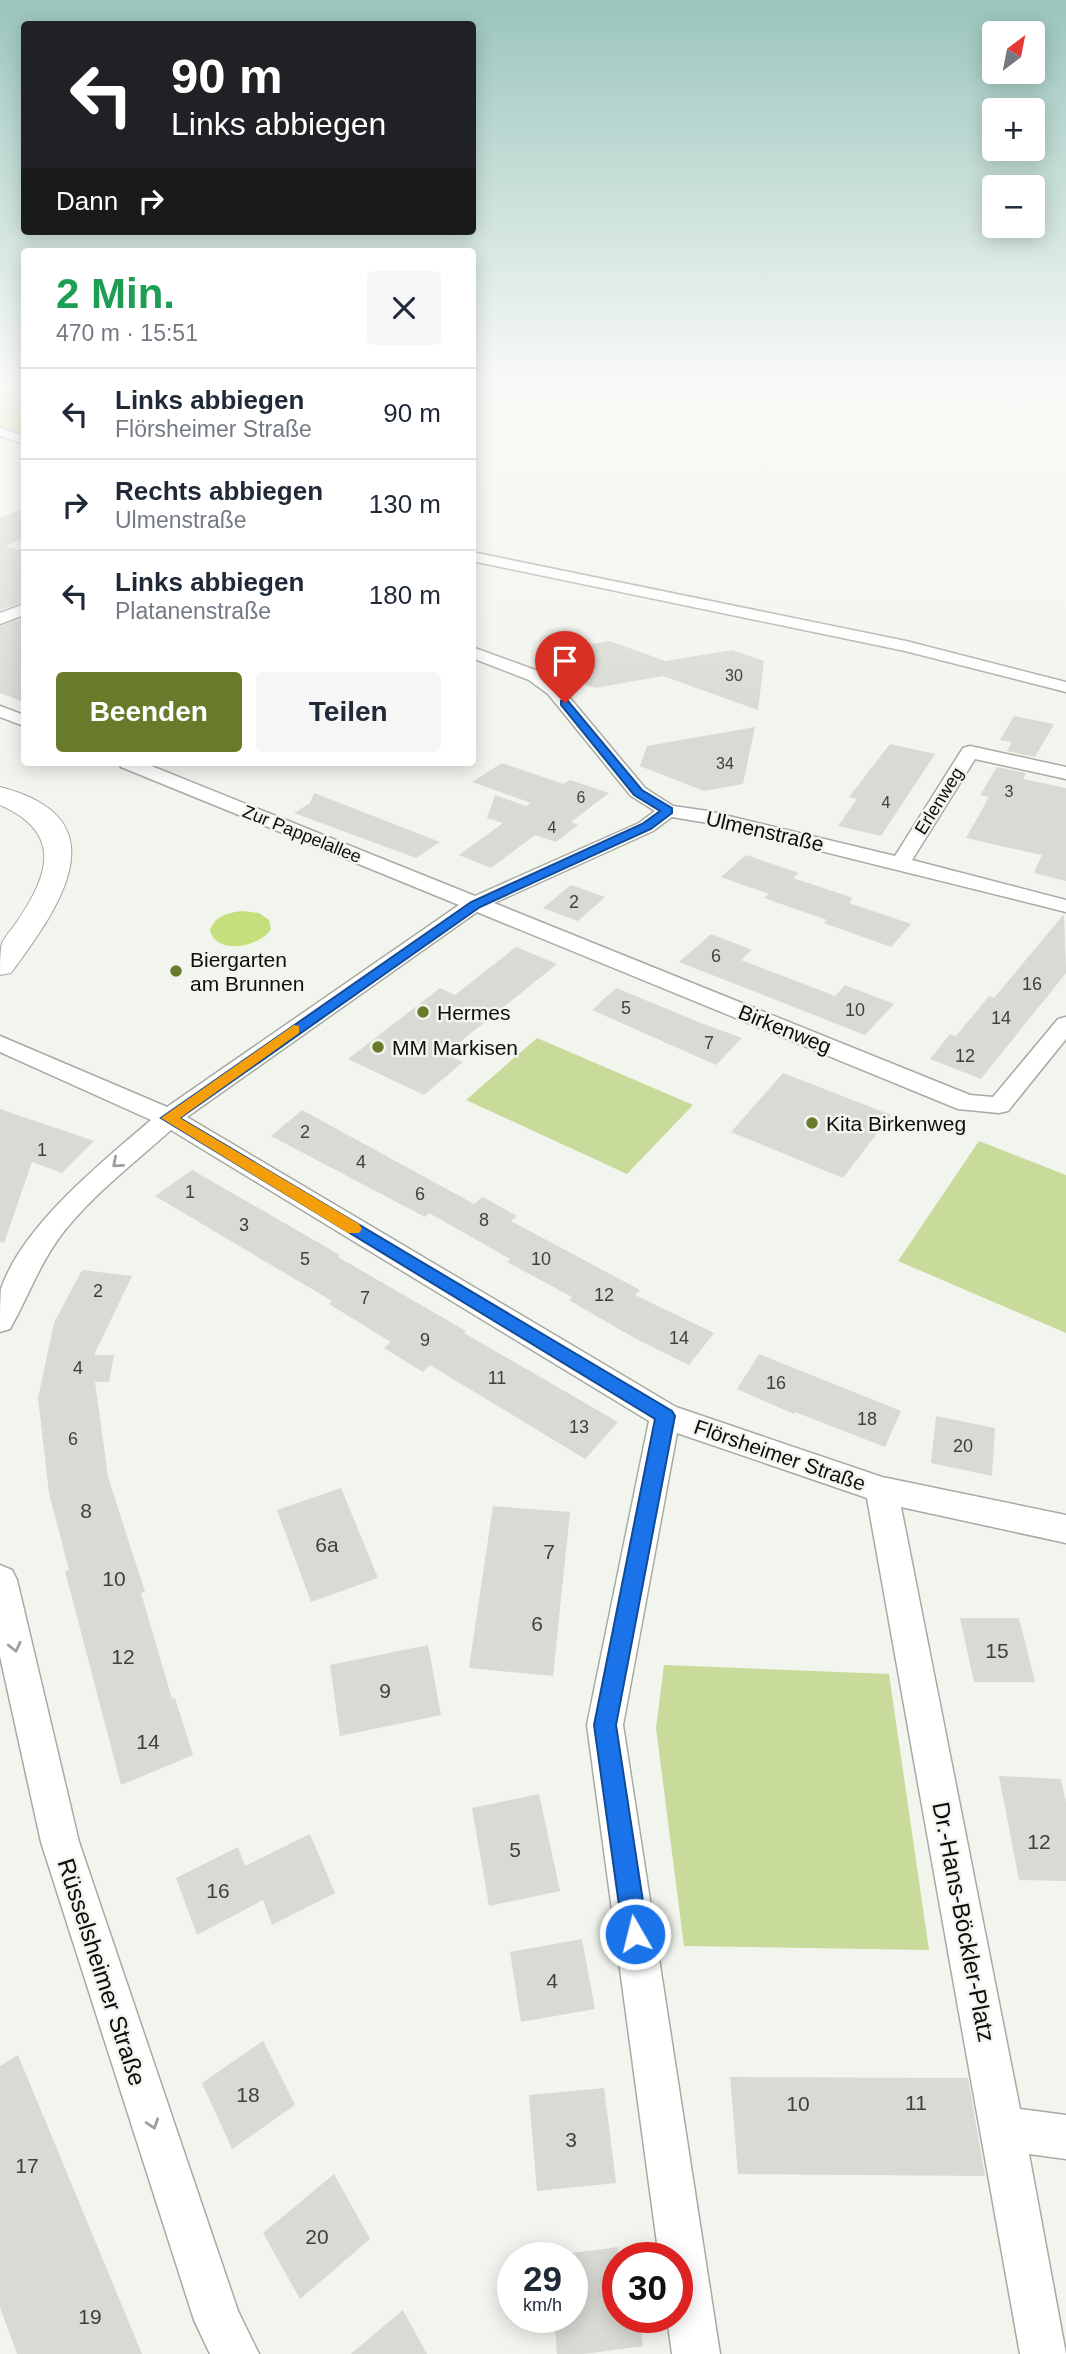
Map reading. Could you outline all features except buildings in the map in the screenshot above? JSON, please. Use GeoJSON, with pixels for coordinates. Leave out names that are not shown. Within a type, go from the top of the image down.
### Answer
{"type":"FeatureCollection","features":[{"type":"Feature","properties":{"kind":"street"},"geometry":{"type":"LineString","coordinates":[[476,557],[906,646],[1066,687]]}},
{"type":"Feature","properties":{"kind":"street"},"geometry":{"type":"LineString","coordinates":[[0,619],[21,610]]}},
{"type":"Feature","properties":{"kind":"street"},"geometry":{"type":"LineString","coordinates":[[0,1321],[24,1270],[56,1223],[169,1118],[475,904],[646,827],[668,811],[638,792],[554,690],[536,676],[476,654]]}},
{"type":"Feature","properties":{"kind":"street"},"geometry":{"type":"LineString","coordinates":[[0,711],[21,720]]}},
{"type":"Feature","properties":{"kind":"street","name":"Erlenweg"},"geometry":{"type":"LineString","coordinates":[[900,863],[970,752],[1066,773]]}},
{"type":"Feature","properties":{"kind":"street","name":"Zur Pappelallee"},"geometry":{"type":"LineString","coordinates":[[135,766],[475,904]]}},
{"type":"Feature","properties":{"kind":"street"},"geometry":{"type":"LineString","coordinates":[[0,795],[23,804],[45,819],[58,838],[60,868],[39,911],[0,966]]}},
{"type":"Feature","properties":{"kind":"street","name":"Ulmenstraße"},"geometry":{"type":"LineString","coordinates":[[668,811],[708,817],[1066,906]]}},
{"type":"Feature","properties":{"kind":"street","name":"Birkenweg"},"geometry":{"type":"LineString","coordinates":[[475,904],[967,1103],[999,1105],[1062,1035]]}},
{"type":"Feature","properties":{"kind":"street","name":"Flörsheimer Straße"},"geometry":{"type":"LineString","coordinates":[[0,1043],[169,1118],[665,1416],[882,1490],[1066,1529]]}},
{"type":"Feature","properties":{"kind":"street"},"geometry":{"type":"LineString","coordinates":[[665,1416],[605,1725],[696,2354]]}},
{"type":"Feature","properties":{"kind":"street","name":"Dr.-Hans-Böckler-Platz"},"geometry":{"type":"LineString","coordinates":[[882,1490],[1044,2354]]}},
{"type":"Feature","properties":{"kind":"street","name":"Rüsselsheimer Straße"},"geometry":{"type":"LineString","coordinates":[[0,1580],[60,1842],[218,2320],[235,2354]]}},
{"type":"Feature","properties":{"kind":"street"},"geometry":{"type":"LineString","coordinates":[[1003,2129],[1066,2137]]}},
{"type":"Feature","properties":{"kind":"shaded area"},"geometry":{"type":"Polygon","coordinates":[[[243,911],[259,913],[269,920],[271,929],[258,940],[239,946],[229,946],[214,938],[210,930],[215,921],[228,914],[243,911]]]}},
{"type":"Feature","properties":{"kind":"shaded area"},"geometry":{"type":"Polygon","coordinates":[[[537,1038],[693,1105],[627,1174],[466,1100],[537,1038]]]}},
{"type":"Feature","properties":{"kind":"shaded area"},"geometry":{"type":"Polygon","coordinates":[[[979,1141],[1066,1175],[1066,1333],[898,1261],[979,1141]]]}},
{"type":"Feature","properties":{"kind":"shaded area"},"geometry":{"type":"Polygon","coordinates":[[[664,1665],[889,1674],[929,1950],[684,1946],[656,1728],[664,1665]]]}},
{"type":"Feature","properties":{"kind":"slow traffic"},"geometry":{"type":"LineString","coordinates":[[294,1029],[169,1118],[354,1229]]}},
{"type":"Feature","properties":{"kind":"place","name":"Biergarten am Brunnen"},"geometry":{"type":"Point","coordinates":[176,971]}},
{"type":"Feature","properties":{"kind":"place","name":"Hermes"},"geometry":{"type":"Point","coordinates":[423,1012]}},
{"type":"Feature","properties":{"kind":"place","name":"MM Markisen"},"geometry":{"type":"Point","coordinates":[378,1047]}},
{"type":"Feature","properties":{"kind":"place","name":"Kita Birkenweg"},"geometry":{"type":"Point","coordinates":[812,1123]}},
{"type":"Feature","properties":{"kind":"route"},"geometry":{"type":"LineString","coordinates":[[565,703],[638,792],[668,811],[646,827],[475,904],[169,1118],[665,1416],[605,1725],[635,1934]]}}]}
